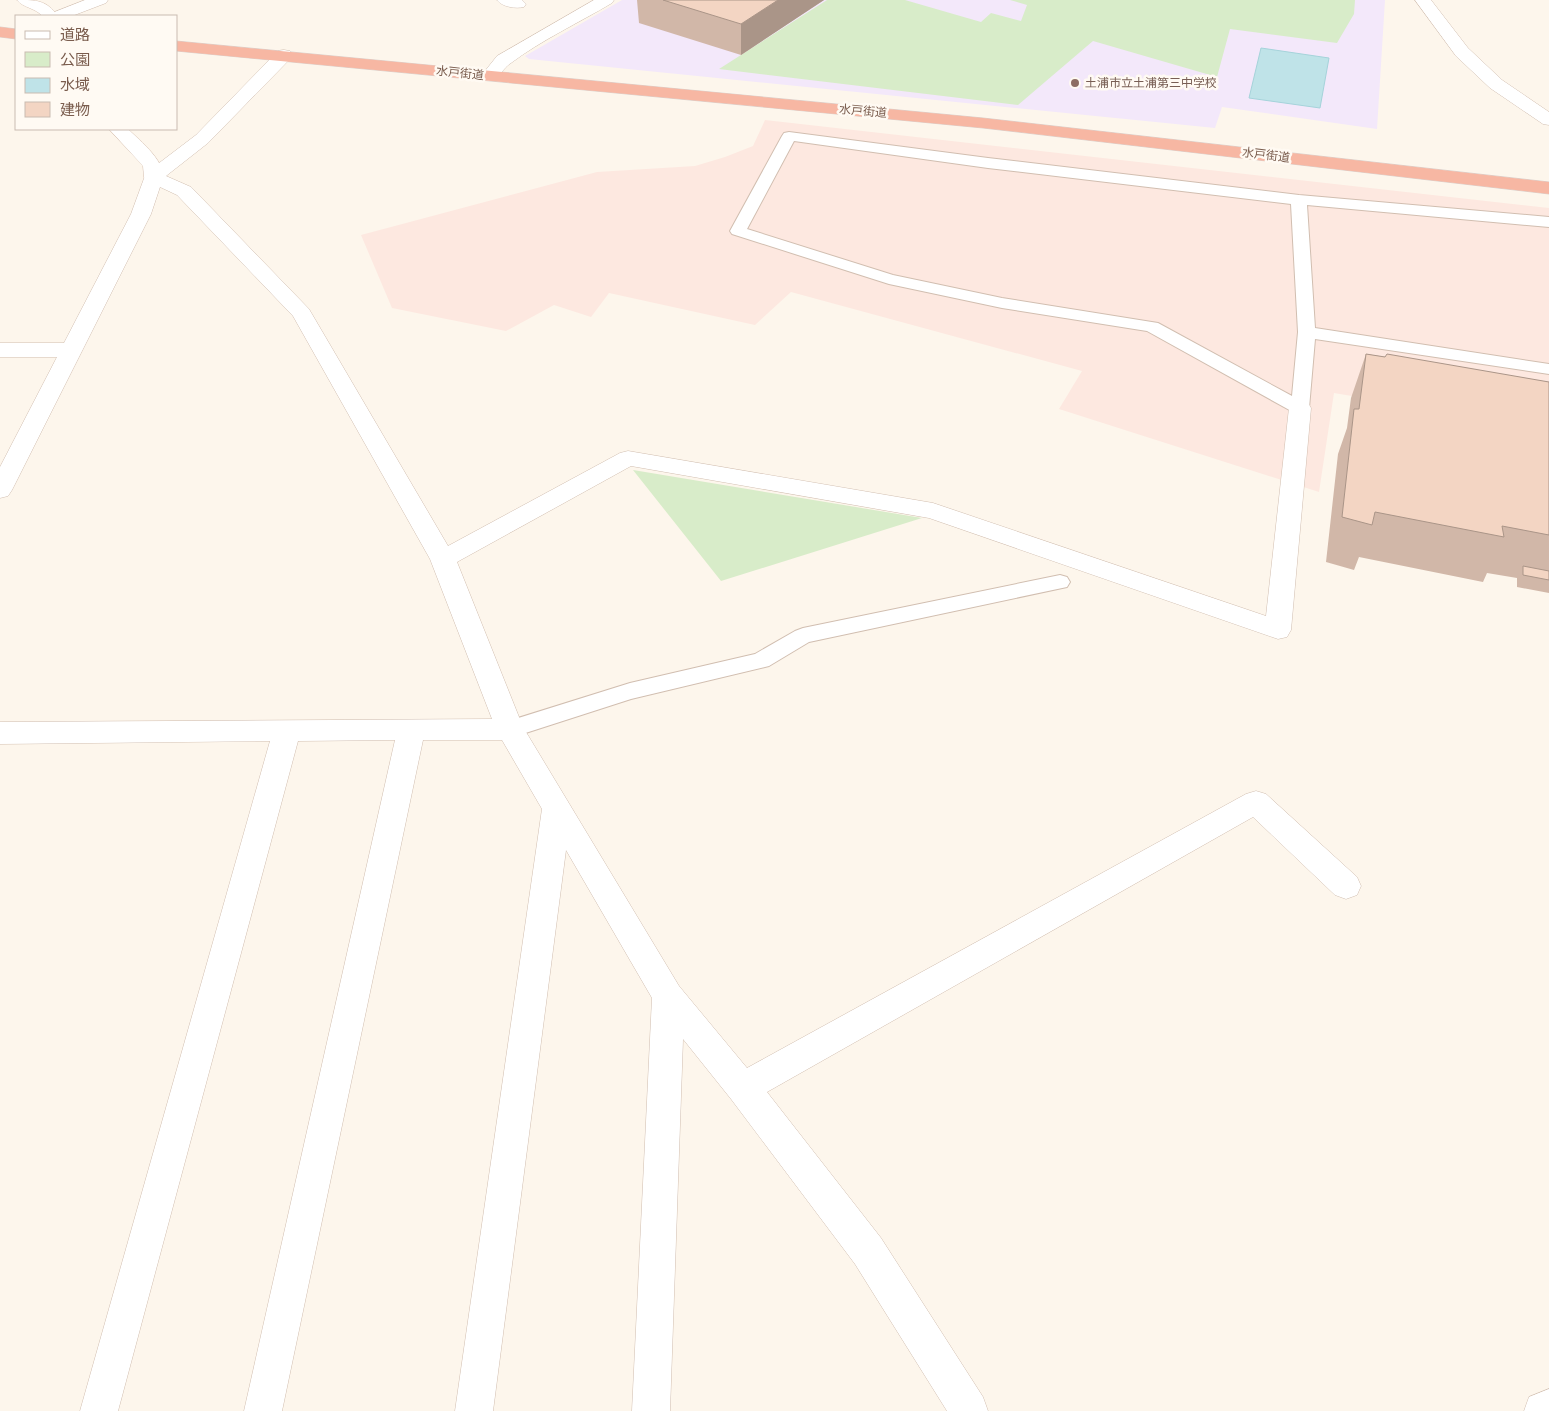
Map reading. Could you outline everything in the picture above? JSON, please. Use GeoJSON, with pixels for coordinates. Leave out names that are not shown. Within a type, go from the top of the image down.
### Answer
{"type":"FeatureCollection","features":[{"type":"Feature","properties":{"kind":"highway"},"geometry":{"type":"LineString","coordinates":[[0,32],[15,34]]}},
{"type":"Feature","properties":{"kind":"highway","name":"水戸街道"},"geometry":{"type":"LineString","coordinates":[[178,46],[983,122],[1549,188]]}},
{"type":"Feature","properties":{"kind":"street"},"geometry":{"type":"LineString","coordinates":[[26,0],[45,9],[49,15]]}},
{"type":"Feature","properties":{"kind":"street"},"geometry":{"type":"LineString","coordinates":[[61,15],[100,0]]}},
{"type":"Feature","properties":{"kind":"street"},"geometry":{"type":"LineString","coordinates":[[490,76],[503,60],[606,0]]}},
{"type":"Feature","properties":{"kind":"street"},"geometry":{"type":"LineString","coordinates":[[1423,0],[1469,58],[1496,84],[1549,120]]}},
{"type":"Feature","properties":{"kind":"street"},"geometry":{"type":"LineString","coordinates":[[153,177],[202,139],[284,55]]}},
{"type":"Feature","properties":{"kind":"street"},"geometry":{"type":"LineString","coordinates":[[0,490],[73,350],[148,198],[153,177],[152,166],[119,130]]}},
{"type":"Feature","properties":{"kind":"street"},"geometry":{"type":"LineString","coordinates":[[153,177],[184,191],[302,313],[443,559],[510,730],[668,996],[743,1088],[868,1251],[969,1411]]}},
{"type":"Feature","properties":{"kind":"street"},"geometry":{"type":"LineString","coordinates":[[0,350],[73,350]]}},
{"type":"Feature","properties":{"kind":"street"},"geometry":{"type":"LineString","coordinates":[[443,559],[628,458],[933,511],[1278,630],[1300,408]]}},
{"type":"Feature","properties":{"kind":"street"},"geometry":{"type":"LineString","coordinates":[[263,1411],[411,730]]}},
{"type":"Feature","properties":{"kind":"street"},"geometry":{"type":"LineString","coordinates":[[0,733],[510,730]]}},
{"type":"Feature","properties":{"kind":"street"},"geometry":{"type":"LineString","coordinates":[[99,1411],[287,731]]}},
{"type":"Feature","properties":{"kind":"street"},"geometry":{"type":"LineString","coordinates":[[743,1088],[1256,802],[1346,886]]}},
{"type":"Feature","properties":{"kind":"street"},"geometry":{"type":"LineString","coordinates":[[474,1411],[556,808]]}},
{"type":"Feature","properties":{"kind":"street"},"geometry":{"type":"LineString","coordinates":[[651,1411],[668,996]]}},
{"type":"Feature","properties":{"kind":"street"},"geometry":{"type":"LineString","coordinates":[[1543,1411],[1549,1408]]}},
{"type":"Feature","properties":{"kind":"lane"},"geometry":{"type":"LineString","coordinates":[[1299,200],[1307,332],[1300,408],[1152,327],[1002,303],[889,278],[738,231],[789,136],[988,163],[1299,200],[1549,222]]}},
{"type":"Feature","properties":{"kind":"lane"},"geometry":{"type":"LineString","coordinates":[[1307,332],[1549,369]]}},
{"type":"Feature","properties":{"kind":"lane"},"geometry":{"type":"LineString","coordinates":[[510,730],[630,691],[761,660],[803,636],[1060,582]]}},
{"type":"Feature","properties":{"kind":"shaded area","name":"土浦市立土浦第三中学校"},"geometry":{"type":"Polygon","coordinates":[[[622,0],[1385,0],[1377,129],[1222,107],[1215,128],[529,59],[525,56],[622,0]]]}},
{"type":"Feature","properties":{"kind":"shaded area"},"geometry":{"type":"Polygon","coordinates":[[[765,120],[1549,208],[1549,429],[1334,393],[1319,492],[1059,409],[1082,371],[791,292],[755,325],[609,293],[591,317],[554,305],[506,331],[392,308],[361,235],[597,172],[695,166],[753,146],[765,120]]]}},
{"type":"Feature","properties":{"kind":"green space"},"geometry":{"type":"Polygon","coordinates":[[[827,0],[905,0],[981,22],[991,13],[1021,21],[1027,5],[1010,0],[1355,0],[1354,14],[1337,43],[1230,29],[1217,77],[1093,41],[1018,105],[719,69],[827,0]]]}},
{"type":"Feature","properties":{"kind":"green space"},"geometry":{"type":"Polygon","coordinates":[[[633,470],[922,518],[721,581],[633,470]]]}},
{"type":"Feature","properties":{"kind":"water"},"geometry":{"type":"Polygon","coordinates":[[[1261,48],[1329,58],[1320,108],[1249,98],[1261,48]]]}},
{"type":"Feature","properties":{"kind":"building"},"geometry":{"type":"Polygon","coordinates":[[[663,0],[778,0],[741,24],[663,0]]]}},
{"type":"Feature","properties":{"kind":"building"},"geometry":{"type":"Polygon","coordinates":[[[1366,354],[1385,357],[1387,354],[1549,382],[1549,535],[1502,526],[1504,537],[1375,512],[1372,525],[1342,517],[1354,409],[1359,409],[1366,354]]]}},
{"type":"Feature","properties":{"kind":"building"},"geometry":{"type":"Polygon","coordinates":[[[1523,566],[1549,571],[1549,580],[1523,575],[1523,566]]]}},
{"type":"Feature","properties":{"kind":"place","name":"土浦市立土浦第三中学校"},"geometry":{"type":"Point","coordinates":[1075,83]}}]}
